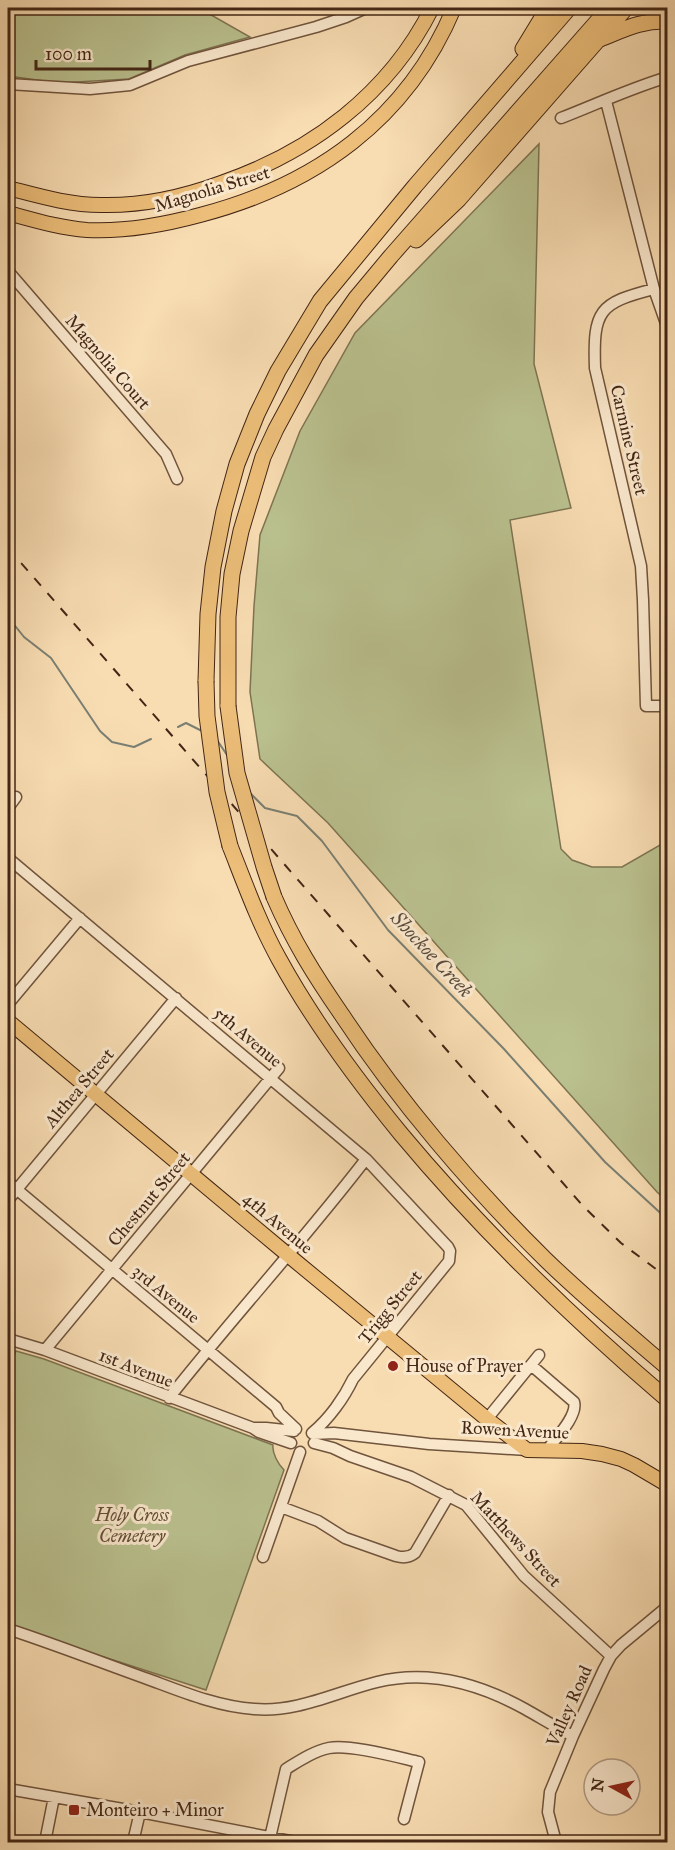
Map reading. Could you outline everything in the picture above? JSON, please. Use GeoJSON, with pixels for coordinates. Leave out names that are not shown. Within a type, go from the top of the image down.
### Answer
{"type":"FeatureCollection","features":[{"type":"Feature","properties":{"kind":"highway"},"geometry":{"type":"LineString","coordinates":[[500,87],[548,8]]}},
{"type":"Feature","properties":{"kind":"highway"},"geometry":{"type":"LineString","coordinates":[[569,8],[320,301],[278,371],[257,414],[237,464],[224,512],[213,567],[208,614],[207,716],[217,792],[230,846],[278,958],[319,1024],[371,1097],[438,1179],[550,1294],[668,1400]]}},
{"type":"Feature","properties":{"kind":"highway"},"geometry":{"type":"LineString","coordinates":[[609,8],[356,298],[316,355],[276,429],[263,457],[249,499],[232,574],[227,643],[228,706],[237,773],[264,867],[287,928],[304,959],[366,1051],[452,1158],[545,1259],[668,1368]]}},
{"type":"Feature","properties":{"kind":"highway"},"geometry":{"type":"LineString","coordinates":[[356,298],[459,199],[626,8]]}},
{"type":"Feature","properties":{"kind":"highway"},"geometry":{"type":"LineString","coordinates":[[597,40],[633,25],[652,20],[668,21]]}},
{"type":"Feature","properties":{"kind":"main road","name":"Magnolia Street"},"geometry":{"type":"LineString","coordinates":[[8,188],[72,203],[125,204],[157,200],[200,190],[261,168],[307,144],[359,105],[399,60],[432,8]]}},
{"type":"Feature","properties":{"kind":"main road","name":"Magnolia Street"},"geometry":{"type":"LineString","coordinates":[[8,213],[73,228],[100,230],[141,228],[216,211],[289,184],[319,167],[354,142],[392,106],[424,64],[454,8]]}},
{"type":"Feature","properties":{"kind":"main road","name":"4th Avenue"},"geometry":{"type":"LineString","coordinates":[[8,1021],[387,1337],[527,1450]]}},
{"type":"Feature","properties":{"kind":"main road","name":"Rowen Avenue"},"geometry":{"type":"LineString","coordinates":[[527,1450],[582,1451],[621,1459],[647,1471],[668,1485]]}},
{"type":"Feature","properties":{"kind":"street"},"geometry":{"type":"LineString","coordinates":[[8,84],[90,89],[130,85],[188,61],[315,27],[366,8]]}},
{"type":"Feature","properties":{"kind":"street"},"geometry":{"type":"LineString","coordinates":[[561,117],[606,101],[638,86],[668,77]]}},
{"type":"Feature","properties":{"kind":"street"},"geometry":{"type":"LineString","coordinates":[[606,101],[654,289],[668,329]]}},
{"type":"Feature","properties":{"kind":"street","name":"Magnolia Court"},"geometry":{"type":"LineString","coordinates":[[8,271],[166,454],[177,479]]}},
{"type":"Feature","properties":{"kind":"street","name":"Carmine Street"},"geometry":{"type":"LineString","coordinates":[[654,289],[628,295],[606,307],[597,324],[594,345],[595,368],[640,566],[646,706],[668,706]]}},
{"type":"Feature","properties":{"kind":"street"},"geometry":{"type":"LineString","coordinates":[[8,808],[16,797]]}},
{"type":"Feature","properties":{"kind":"street","name":"5th Avenue"},"geometry":{"type":"LineString","coordinates":[[8,858],[366,1159],[448,1247],[450,1256]]}},
{"type":"Feature","properties":{"kind":"street"},"geometry":{"type":"LineString","coordinates":[[8,1004],[80,918]]}},
{"type":"Feature","properties":{"kind":"street","name":"Althea Street"},"geometry":{"type":"LineString","coordinates":[[8,1200],[12,1186],[96,1094],[176,998]]}},
{"type":"Feature","properties":{"kind":"street","name":"Chestnut Street"},"geometry":{"type":"LineString","coordinates":[[45,1350],[279,1068]]}},
{"type":"Feature","properties":{"kind":"street"},"geometry":{"type":"LineString","coordinates":[[169,1398],[328,1208],[366,1159]]}},
{"type":"Feature","properties":{"kind":"street","name":"3rd Avenue"},"geometry":{"type":"LineString","coordinates":[[12,1186],[276,1407],[288,1412],[307,1437]]}},
{"type":"Feature","properties":{"kind":"street","name":"Trigg Street"},"geometry":{"type":"LineString","coordinates":[[307,1437],[347,1383],[427,1289],[449,1261],[450,1256]]}},
{"type":"Feature","properties":{"kind":"street","name":"1st Avenue"},"geometry":{"type":"LineString","coordinates":[[8,1339],[45,1350],[253,1428],[307,1437]]}},
{"type":"Feature","properties":{"kind":"street"},"geometry":{"type":"LineString","coordinates":[[487,1419],[539,1355]]}},
{"type":"Feature","properties":{"kind":"street"},"geometry":{"type":"LineString","coordinates":[[531,1365],[574,1402],[576,1408],[547,1450]]}},
{"type":"Feature","properties":{"kind":"street","name":"1st Avenue"},"geometry":{"type":"LineString","coordinates":[[253,1428],[291,1443],[294,1449],[307,1437]]}},
{"type":"Feature","properties":{"kind":"street","name":"Rowen Avenue"},"geometry":{"type":"LineString","coordinates":[[307,1437],[334,1433],[353,1437],[527,1450]]}},
{"type":"Feature","properties":{"kind":"street"},"geometry":{"type":"LineString","coordinates":[[263,1557],[307,1437]]}},
{"type":"Feature","properties":{"kind":"street","name":"Matthews Street"},"geometry":{"type":"LineString","coordinates":[[307,1437],[411,1477],[459,1500],[471,1510],[524,1576],[610,1656]]}},
{"type":"Feature","properties":{"kind":"street"},"geometry":{"type":"LineString","coordinates":[[281,1507],[318,1521],[345,1538],[405,1558],[417,1550],[449,1495]]}},
{"type":"Feature","properties":{"kind":"street","name":"Valley Road"},"geometry":{"type":"LineString","coordinates":[[556,1842],[549,1823],[548,1802],[573,1736],[610,1656],[668,1606]]}},
{"type":"Feature","properties":{"kind":"street"},"geometry":{"type":"LineString","coordinates":[[8,1629],[174,1689],[239,1707],[266,1709],[292,1707],[377,1682],[406,1677],[424,1677],[470,1684],[522,1708],[573,1736]]}},
{"type":"Feature","properties":{"kind":"street"},"geometry":{"type":"LineString","coordinates":[[270,1840],[286,1769],[303,1758],[328,1748],[345,1748],[419,1762],[404,1819]]}},
{"type":"Feature","properties":{"kind":"street"},"geometry":{"type":"LineString","coordinates":[[8,1789],[140,1812],[270,1840],[295,1842]]}},
{"type":"Feature","properties":{"kind":"street"},"geometry":{"type":"LineString","coordinates":[[45,1842],[54,1797]]}},
{"type":"Feature","properties":{"kind":"street"},"geometry":{"type":"LineString","coordinates":[[133,1842],[140,1812]]}},
{"type":"Feature","properties":{"kind":"green space"},"geometry":{"type":"Polygon","coordinates":[[[8,8],[199,8],[250,37],[185,55],[129,79],[59,83],[8,76],[8,8]]]}},
{"type":"Feature","properties":{"kind":"green space"},"geometry":{"type":"Polygon","coordinates":[[[539,144],[534,364],[571,508],[510,520],[561,849],[572,860],[592,867],[622,867],[667,841],[667,1201],[328,823],[260,759],[250,692],[260,535],[300,431],[355,333],[539,144]]]}},
{"type":"Feature","properties":{"kind":"green space","name":"Holy Cross Cemetery"},"geometry":{"type":"Polygon","coordinates":[[[16,1351],[44,1359],[273,1445],[276,1458],[284,1470],[206,1690],[8,1626],[8,1371],[16,1351]]]}},
{"type":"Feature","properties":{"kind":"waterway","name":"Shockoe Creek"},"geometry":{"type":"LineString","coordinates":[[8,617],[24,637],[51,658],[100,731],[112,742],[134,747],[151,739]]}},
{"type":"Feature","properties":{"kind":"waterway","name":"Shockoe Creek"},"geometry":{"type":"LineString","coordinates":[[178,727],[186,723],[202,731]]}},
{"type":"Feature","properties":{"kind":"waterway","name":"Shockoe Creek"},"geometry":{"type":"LineString","coordinates":[[217,740],[227,755]]}},
{"type":"Feature","properties":{"kind":"waterway","name":"Shockoe Creek"},"geometry":{"type":"LineString","coordinates":[[250,793],[265,808],[297,816],[322,841],[388,930],[504,1049],[605,1162],[668,1220]]}},
{"type":"Feature","properties":{"kind":"railway"},"geometry":{"type":"LineString","coordinates":[[8,548],[583,1206],[621,1243],[668,1278]]}},
{"type":"Feature","properties":{"kind":"place","name":"House of Prayer"},"geometry":{"type":"Point","coordinates":[393,1366]}},
{"type":"Feature","properties":{"kind":"place","name":"Monteiro + Minor"},"geometry":{"type":"Point","coordinates":[74,1810]}}]}
